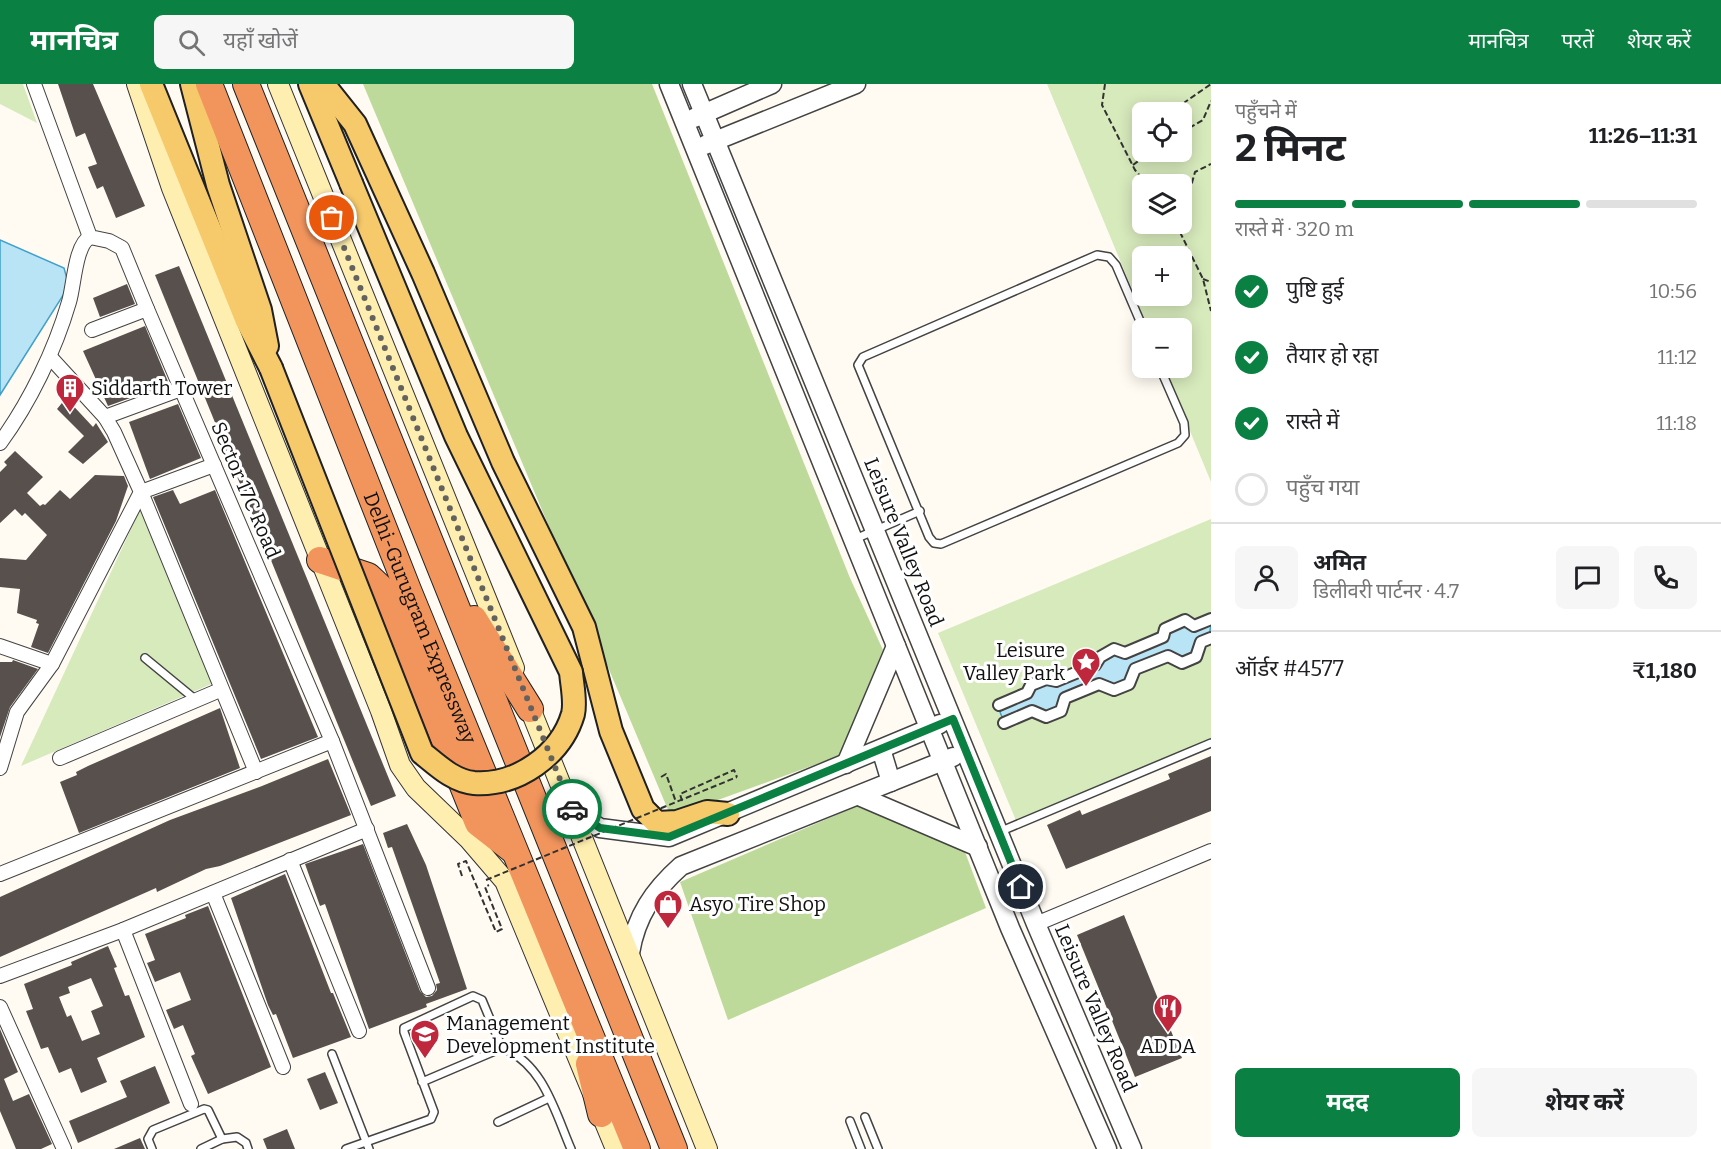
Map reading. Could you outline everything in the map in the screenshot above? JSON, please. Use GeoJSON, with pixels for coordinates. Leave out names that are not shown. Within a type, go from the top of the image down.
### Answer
{"type":"FeatureCollection","features":[{"type":"Feature","properties":{"kind":"highway","name":"Delhi-Gurugram Expressway"},"geometry":{"type":"LineString","coordinates":[[208,84],[356,458],[637,1149]]}},
{"type":"Feature","properties":{"kind":"highway","name":"Delhi-Gurugram Expressway"},"geometry":{"type":"LineString","coordinates":[[246,84],[389,445],[439,563],[670,1140]]}},
{"type":"Feature","properties":{"kind":"highway"},"geometry":{"type":"LineString","coordinates":[[320,560],[368,576],[385,592],[478,823],[516,852]]}},
{"type":"Feature","properties":{"kind":"highway"},"geometry":{"type":"LineString","coordinates":[[439,563],[530,709]]}},
{"type":"Feature","properties":{"kind":"highway"},"geometry":{"type":"LineString","coordinates":[[568,981],[601,1114]]}},
{"type":"Feature","properties":{"kind":"main road"},"geometry":{"type":"LineString","coordinates":[[137,84],[172,188],[400,765],[416,788],[469,838],[505,881],[616,1149]]}},
{"type":"Feature","properties":{"kind":"main road"},"geometry":{"type":"LineString","coordinates":[[151,84],[247,321],[271,368],[422,753],[447,774],[473,783],[511,779],[537,764],[561,742],[574,712],[571,672],[456,436],[310,84]]}},
{"type":"Feature","properties":{"kind":"main road"},"geometry":{"type":"LineString","coordinates":[[192,84],[218,185],[260,310],[271,368]]}},
{"type":"Feature","properties":{"kind":"main road"},"geometry":{"type":"LineString","coordinates":[[278,84],[530,709],[574,812],[707,1149]]}},
{"type":"Feature","properties":{"kind":"main road"},"geometry":{"type":"LineString","coordinates":[[323,84],[355,124]]}},
{"type":"Feature","properties":{"kind":"main road"},"geometry":{"type":"LineString","coordinates":[[339,84],[423,273],[502,462],[584,627],[611,731],[643,809],[657,823],[677,822],[707,812],[728,814]]}},
{"type":"Feature","properties":{"kind":"main road"},"geometry":{"type":"LineString","coordinates":[[670,1140],[687,1098]]}},
{"type":"Feature","properties":{"kind":"street"},"geometry":{"type":"LineString","coordinates":[[0,443],[50,357],[69,301],[80,251],[90,237],[34,84]]}},
{"type":"Feature","properties":{"kind":"street"},"geometry":{"type":"LineString","coordinates":[[669,84],[942,761],[1107,1149]]}},
{"type":"Feature","properties":{"kind":"street","name":"Leisure Valley Road"},"geometry":{"type":"LineString","coordinates":[[692,84],[1036,924],[1132,1149]]}},
{"type":"Feature","properties":{"kind":"street"},"geometry":{"type":"LineString","coordinates":[[684,123],[772,84]]}},
{"type":"Feature","properties":{"kind":"street"},"geometry":{"type":"LineString","coordinates":[[695,149],[856,84]]}},
{"type":"Feature","properties":{"kind":"street","name":"Sector 17C Road"},"geometry":{"type":"LineString","coordinates":[[90,237],[122,248],[332,741],[428,988]]}},
{"type":"Feature","properties":{"kind":"street"},"geometry":{"type":"LineString","coordinates":[[92,330],[147,309]]}},
{"type":"Feature","properties":{"kind":"street"},"geometry":{"type":"LineString","coordinates":[[50,357],[105,417],[114,432],[141,492],[255,772]]}},
{"type":"Feature","properties":{"kind":"street"},"geometry":{"type":"LineString","coordinates":[[105,417],[182,389]]}},
{"type":"Feature","properties":{"kind":"street"},"geometry":{"type":"LineString","coordinates":[[0,768],[17,712],[52,664],[141,492],[214,465]]}},
{"type":"Feature","properties":{"kind":"street"},"geometry":{"type":"LineString","coordinates":[[999,705],[1027,693],[1031,685],[1046,679],[1056,681],[1095,665],[1100,657],[1114,649],[1125,653],[1163,637],[1165,629],[1185,620],[1194,626],[1211,619]]}},
{"type":"Feature","properties":{"kind":"street"},"geometry":{"type":"LineString","coordinates":[[1004,723],[1032,711],[1046,717],[1061,711],[1065,698],[1099,684],[1114,690],[1129,684],[1135,669],[1168,656],[1182,663],[1196,657],[1201,642],[1211,638]]}},
{"type":"Feature","properties":{"kind":"street"},"geometry":{"type":"LineString","coordinates":[[0,646],[52,664]]}},
{"type":"Feature","properties":{"kind":"street"},"geometry":{"type":"LineString","coordinates":[[846,764],[896,646]]}},
{"type":"Feature","properties":{"kind":"street"},"geometry":{"type":"LineString","coordinates":[[60,758],[220,690]]}},
{"type":"Feature","properties":{"kind":"street"},"geometry":{"type":"LineString","coordinates":[[574,812],[600,828],[659,837],[686,832],[953,719]]}},
{"type":"Feature","properties":{"kind":"street"},"geometry":{"type":"LineString","coordinates":[[0,874],[332,741]]}},
{"type":"Feature","properties":{"kind":"street"},"geometry":{"type":"LineString","coordinates":[[881,749],[891,782]]}},
{"type":"Feature","properties":{"kind":"street"},"geometry":{"type":"LineString","coordinates":[[630,953],[633,935],[657,887],[681,866],[966,752]]}},
{"type":"Feature","properties":{"kind":"street"},"geometry":{"type":"LineString","coordinates":[[859,796],[978,847]]}},
{"type":"Feature","properties":{"kind":"street"},"geometry":{"type":"LineString","coordinates":[[0,976],[123,930],[367,829]]}},
{"type":"Feature","properties":{"kind":"street"},"geometry":{"type":"LineString","coordinates":[[1036,924],[1211,851]]}},
{"type":"Feature","properties":{"kind":"street"},"geometry":{"type":"LineString","coordinates":[[290,860],[359,1031]]}},
{"type":"Feature","properties":{"kind":"street"},"geometry":{"type":"LineString","coordinates":[[213,893],[283,1067]]}},
{"type":"Feature","properties":{"kind":"street"},"geometry":{"type":"LineString","coordinates":[[123,930],[191,1104]]}},
{"type":"Feature","properties":{"kind":"street"},"geometry":{"type":"LineString","coordinates":[[0,1007],[64,1149]]}},
{"type":"Feature","properties":{"kind":"lane"},"geometry":{"type":"LineString","coordinates":[[1139,318],[1116,265],[1109,257],[1097,255],[863,357],[858,365],[859,372],[920,511],[929,537],[934,543],[941,544],[1178,443],[1185,435],[1184,423],[1164,378]]}},
{"type":"Feature","properties":{"kind":"lane"},"geometry":{"type":"LineString","coordinates":[[853,541],[875,529],[920,511]]}},
{"type":"Feature","properties":{"kind":"lane"},"geometry":{"type":"LineString","coordinates":[[145,658],[196,700]]}},
{"type":"Feature","properties":{"kind":"lane"},"geometry":{"type":"LineString","coordinates":[[999,832],[1211,743]]}},
{"type":"Feature","properties":{"kind":"lane"},"geometry":{"type":"LineString","coordinates":[[346,1149],[431,1119],[434,1112],[404,1032],[407,1026],[472,996],[485,1005],[502,1047],[524,1059],[535,1071],[571,1149]]}},
{"type":"Feature","properties":{"kind":"lane"},"geometry":{"type":"LineString","coordinates":[[422,1082],[502,1047]]}},
{"type":"Feature","properties":{"kind":"lane"},"geometry":{"type":"LineString","coordinates":[[332,1054],[369,1149]]}},
{"type":"Feature","properties":{"kind":"lane"},"geometry":{"type":"LineString","coordinates":[[498,1122],[549,1098]]}},
{"type":"Feature","properties":{"kind":"lane"},"geometry":{"type":"LineString","coordinates":[[152,1149],[148,1139],[153,1130],[204,1109],[208,1110],[222,1139]]}},
{"type":"Feature","properties":{"kind":"lane"},"geometry":{"type":"LineString","coordinates":[[865,1117],[878,1149]]}},
{"type":"Feature","properties":{"kind":"lane"},"geometry":{"type":"LineString","coordinates":[[850,1121],[861,1148],[874,1139]]}},
{"type":"Feature","properties":{"kind":"lane"},"geometry":{"type":"LineString","coordinates":[[201,1149],[222,1139],[237,1137],[246,1143],[248,1149]]}},
{"type":"Feature","properties":{"kind":"path"},"geometry":{"type":"LineString","coordinates":[[1105,84],[1102,105],[1132,165],[1139,174]]}},
{"type":"Feature","properties":{"kind":"path"},"geometry":{"type":"LineString","coordinates":[[1185,102],[1211,85]]}},
{"type":"Feature","properties":{"kind":"path"},"geometry":{"type":"LineString","coordinates":[[1192,126],[1203,120],[1211,101]]}},
{"type":"Feature","properties":{"kind":"path"},"geometry":{"type":"LineString","coordinates":[[1132,165],[1136,162]]}},
{"type":"Feature","properties":{"kind":"path"},"geometry":{"type":"LineString","coordinates":[[1192,183],[1195,172],[1211,164]]}},
{"type":"Feature","properties":{"kind":"path"},"geometry":{"type":"LineString","coordinates":[[1181,234],[1203,279],[1211,311]]}},
{"type":"Feature","properties":{"kind":"path"},"geometry":{"type":"LineString","coordinates":[[1203,279],[1211,282]]}},
{"type":"Feature","properties":{"kind":"path"},"geometry":{"type":"LineString","coordinates":[[475,884],[676,802],[686,798],[737,777],[734,770],[680,794],[683,804]]}},
{"type":"Feature","properties":{"kind":"path"},"geometry":{"type":"LineString","coordinates":[[661,777],[666,774],[676,802]]}},
{"type":"Feature","properties":{"kind":"path"},"geometry":{"type":"LineString","coordinates":[[462,876],[458,864],[466,861],[496,932],[502,929],[485,887],[489,885]]}},
{"type":"Feature","properties":{"kind":"green space"},"geometry":{"type":"Polygon","coordinates":[[[0,84],[23,84],[37,123],[0,104],[0,84]]]}},
{"type":"Feature","properties":{"kind":"green space"},"geometry":{"type":"Polygon","coordinates":[[[363,84],[652,84],[850,578],[883,650],[839,756],[671,817],[363,84]]]}},
{"type":"Feature","properties":{"kind":"green space"},"geometry":{"type":"Polygon","coordinates":[[[1047,84],[1211,84],[1211,482],[1168,378],[1192,378],[1192,318],[1144,318],[1139,306],[1192,306],[1192,246],[1132,246],[1132,289],[1047,84]]]}},
{"type":"Feature","properties":{"kind":"green space"},"geometry":{"type":"Polygon","coordinates":[[[143,503],[216,682],[21,766],[143,503]]]}},
{"type":"Feature","properties":{"kind":"green space","name":"Leisure Valley Park"},"geometry":{"type":"Polygon","coordinates":[[[1211,519],[1211,742],[1017,823],[938,633],[1211,519]]]}},
{"type":"Feature","properties":{"kind":"green space"},"geometry":{"type":"Polygon","coordinates":[[[862,804],[965,852],[986,908],[728,1020],[680,882],[862,804]]]}},
{"type":"Feature","properties":{"kind":"water"},"geometry":{"type":"Polygon","coordinates":[[[0,240],[64,268],[69,286],[0,395],[0,240]]]}},
{"type":"Feature","properties":{"kind":"water"},"geometry":{"type":"Polygon","coordinates":[[[1211,619],[1209,634],[1204,646],[1182,663],[1168,656],[1135,669],[1129,684],[1114,690],[1099,684],[1065,698],[1061,711],[1032,711],[1004,722],[998,707],[1031,685],[1056,681],[1100,657],[1125,653],[1185,620],[1194,626],[1211,619]]]}},
{"type":"Feature","properties":{"kind":"building"},"geometry":{"type":"Polygon","coordinates":[[[58,84],[93,84],[145,206],[116,218],[103,186],[97,189],[88,167],[97,164],[85,133],[76,137],[58,84]]]}},
{"type":"Feature","properties":{"kind":"building"},"geometry":{"type":"Polygon","coordinates":[[[179,266],[396,796],[371,806],[155,275],[179,266]]]}},
{"type":"Feature","properties":{"kind":"building"},"geometry":{"type":"Polygon","coordinates":[[[127,284],[135,304],[100,317],[93,298],[127,284]]]}},
{"type":"Feature","properties":{"kind":"building"},"geometry":{"type":"Polygon","coordinates":[[[145,326],[169,384],[108,406],[83,351],[145,326]]]}},
{"type":"Feature","properties":{"kind":"building"},"geometry":{"type":"Polygon","coordinates":[[[66,398],[93,427],[96,423],[108,442],[83,464],[68,452],[84,436],[57,409],[66,398]]]}},
{"type":"Feature","properties":{"kind":"building"},"geometry":{"type":"Polygon","coordinates":[[[178,404],[201,458],[150,479],[129,422],[178,404]]]}},
{"type":"Feature","properties":{"kind":"building"},"geometry":{"type":"Polygon","coordinates":[[[15,451],[43,477],[27,493],[40,506],[45,505],[60,490],[70,499],[95,475],[124,476],[128,486],[116,521],[48,653],[31,647],[39,624],[36,623],[37,620],[17,613],[20,589],[0,587],[0,558],[26,560],[47,535],[25,513],[22,516],[15,509],[0,523],[0,472],[7,465],[4,462],[15,451]]]}},
{"type":"Feature","properties":{"kind":"building"},"geometry":{"type":"Polygon","coordinates":[[[173,490],[180,504],[215,490],[318,737],[261,759],[153,497],[173,490]]]}},
{"type":"Feature","properties":{"kind":"building"},"geometry":{"type":"Polygon","coordinates":[[[13,660],[38,669],[10,707],[0,737],[0,662],[12,662],[13,660]]]}},
{"type":"Feature","properties":{"kind":"building"},"geometry":{"type":"Polygon","coordinates":[[[220,708],[240,768],[79,833],[60,782],[77,775],[76,772],[88,766],[220,708]]]}},
{"type":"Feature","properties":{"kind":"building"},"geometry":{"type":"Polygon","coordinates":[[[1211,756],[1211,811],[1066,869],[1047,825],[1080,810],[1082,815],[1170,779],[1168,774],[1211,756]]]}},
{"type":"Feature","properties":{"kind":"building"},"geometry":{"type":"Polygon","coordinates":[[[328,759],[351,815],[220,866],[206,869],[157,892],[156,888],[0,957],[0,897],[170,820],[328,759]]]}},
{"type":"Feature","properties":{"kind":"building"},"geometry":{"type":"Polygon","coordinates":[[[407,824],[426,865],[467,989],[369,1029],[325,904],[320,906],[305,864],[363,844],[420,991],[426,997],[432,996],[437,990],[436,984],[440,983],[392,847],[388,848],[383,833],[407,824]]]}},
{"type":"Feature","properties":{"kind":"building"},"geometry":{"type":"Polygon","coordinates":[[[285,874],[331,993],[333,993],[351,1037],[293,1058],[276,1014],[273,1015],[268,1005],[231,898],[285,874]]]}},
{"type":"Feature","properties":{"kind":"building"},"geometry":{"type":"Polygon","coordinates":[[[208,906],[271,1067],[208,1094],[191,1056],[195,1054],[183,1025],[174,1029],[166,1010],[191,1000],[180,972],[155,982],[147,963],[155,960],[145,934],[186,918],[185,915],[208,906]]]}},
{"type":"Feature","properties":{"kind":"building"},"geometry":{"type":"Polygon","coordinates":[[[1124,915],[1182,1058],[1135,1077],[1077,935],[1124,915]]]}},
{"type":"Feature","properties":{"kind":"building"},"geometry":{"type":"Polygon","coordinates":[[[108,946],[125,996],[129,995],[145,1037],[97,1058],[107,1082],[81,1093],[71,1068],[59,1073],[48,1047],[41,1049],[26,1011],[33,1009],[24,984],[72,965],[71,962],[108,946]],[[91,978],[68,987],[70,993],[59,997],[67,1017],[71,1015],[82,1041],[100,1034],[91,1011],[103,1006],[91,978]]]}},
{"type":"Feature","properties":{"kind":"building"},"geometry":{"type":"Polygon","coordinates":[[[0,1029],[18,1072],[4,1079],[13,1101],[29,1094],[52,1144],[41,1149],[16,1149],[0,1111],[0,1029]]]}},
{"type":"Feature","properties":{"kind":"building"},"geometry":{"type":"Polygon","coordinates":[[[155,1066],[170,1103],[78,1143],[69,1121],[127,1097],[120,1081],[155,1066]]]}},
{"type":"Feature","properties":{"kind":"building"},"geometry":{"type":"Polygon","coordinates":[[[325,1072],[338,1103],[320,1110],[307,1079],[325,1072]]]}},
{"type":"Feature","properties":{"kind":"building"},"geometry":{"type":"Polygon","coordinates":[[[287,1129],[295,1149],[267,1149],[263,1139],[287,1129]]]}},
{"type":"Feature","properties":{"kind":"building"},"geometry":{"type":"Polygon","coordinates":[[[140,1138],[145,1149],[114,1149],[140,1138]]]}},
{"type":"Feature","properties":{"kind":"way so far"},"geometry":{"type":"LineString","coordinates":[[332,218],[572,809]]}},
{"type":"Feature","properties":{"kind":"place","name":"Siddarth Tower"},"geometry":{"type":"Point","coordinates":[70,414]}},
{"type":"Feature","properties":{"kind":"place","name":"Leisure Valley Park"},"geometry":{"type":"Point","coordinates":[1086,688]}},
{"type":"Feature","properties":{"kind":"place","name":"Asyo Tire Shop"},"geometry":{"type":"Point","coordinates":[668,930]}},
{"type":"Feature","properties":{"kind":"place","name":"ADDA"},"geometry":{"type":"Point","coordinates":[1168,1034]}},
{"type":"Feature","properties":{"kind":"place","name":"Management Development Institute"},"geometry":{"type":"Point","coordinates":[425,1060]}},
{"type":"Feature","properties":{"kind":"route"},"geometry":{"type":"LineString","coordinates":[[572,809],[600,828],[669,837],[686,832],[953,719],[1021,887]]}}]}
